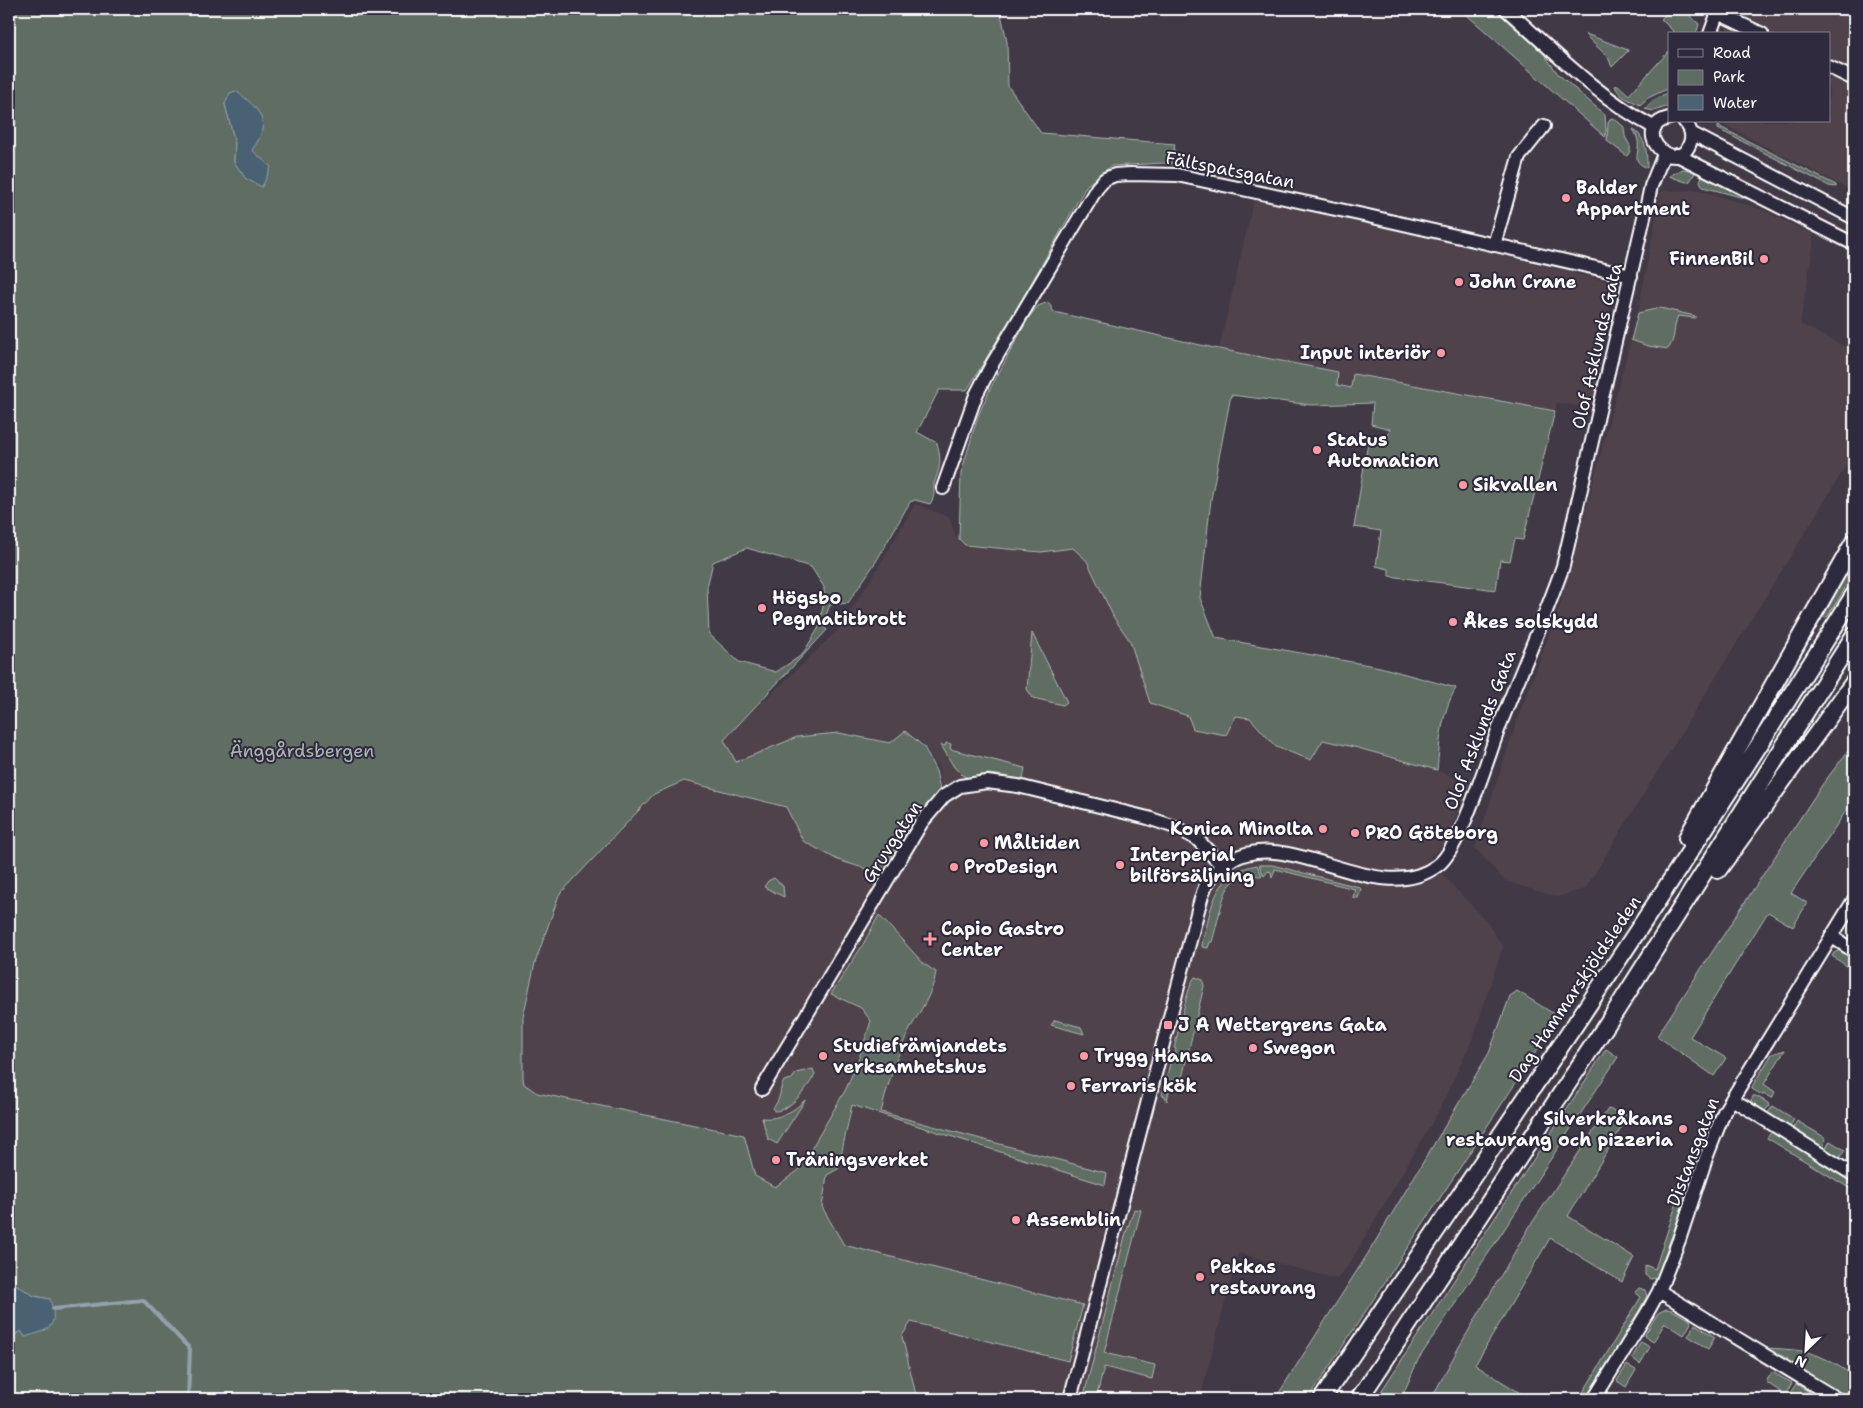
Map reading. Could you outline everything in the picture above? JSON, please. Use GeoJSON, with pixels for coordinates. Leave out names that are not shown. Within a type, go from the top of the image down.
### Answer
{"type":"FeatureCollection","features":[{"type":"Feature","properties":{"kind":"main road"},"geometry":{"type":"LineString","coordinates":[[1588,1006],[1703,809],[1854,542]]}},
{"type":"Feature","properties":{"kind":"main road","name":"Dag Hammarskjöldsleden"},"geometry":{"type":"LineString","coordinates":[[1322,1399],[1588,1006],[1799,684],[1854,595]]}},
{"type":"Feature","properties":{"kind":"main road"},"geometry":{"type":"LineString","coordinates":[[1359,1399],[1617,1009],[1854,636]]}},
{"type":"Feature","properties":{"kind":"main road"},"geometry":{"type":"LineString","coordinates":[[1617,1009],[1854,682]]}},
{"type":"Feature","properties":{"kind":"street"},"geometry":{"type":"LineString","coordinates":[[1506,9],[1600,92],[1633,116],[1655,128]]}},
{"type":"Feature","properties":{"kind":"street"},"geometry":{"type":"LineString","coordinates":[[1711,32],[1719,11],[1758,32]]}},
{"type":"Feature","properties":{"kind":"street"},"geometry":{"type":"LineString","coordinates":[[1830,67],[1854,79]]}},
{"type":"Feature","properties":{"kind":"street"},"geometry":{"type":"LineString","coordinates":[[1668,118],[1661,121],[1655,128],[1654,142],[1657,147],[1829,230],[1854,244]]}},
{"type":"Feature","properties":{"kind":"street"},"geometry":{"type":"LineString","coordinates":[[1685,122],[1691,133],[1854,218]]}},
{"type":"Feature","properties":{"kind":"street"},"geometry":{"type":"LineString","coordinates":[[1494,245],[1519,157],[1544,126]]}},
{"type":"Feature","properties":{"kind":"street","name":"Olof Asklunds Gata"},"geometry":{"type":"LineString","coordinates":[[1222,866],[1237,857],[1251,852],[1262,852],[1286,854],[1388,879],[1408,878],[1425,872],[1445,859],[1469,808],[1563,566],[1652,186],[1671,154],[1687,149],[1691,133]]}},
{"type":"Feature","properties":{"kind":"street","name":"Fältspatsgatan"},"geometry":{"type":"LineString","coordinates":[[943,488],[976,395],[991,366],[1097,188],[1105,179],[1115,175],[1177,175],[1631,276]]}},
{"type":"Feature","properties":{"kind":"street","name":"Gruvgatan"},"geometry":{"type":"LineString","coordinates":[[762,1089],[922,822],[944,796],[960,786],[987,782],[1018,786],[1148,818],[1175,827],[1197,839],[1222,866]]}},
{"type":"Feature","properties":{"kind":"street"},"geometry":{"type":"LineString","coordinates":[[1070,1399],[1199,906],[1206,885],[1222,866]]}},
{"type":"Feature","properties":{"kind":"street","name":"Distansgatan"},"geometry":{"type":"LineString","coordinates":[[1594,1399],[1659,1291],[1679,1240],[1706,1158],[1723,1116],[1854,900]]}},
{"type":"Feature","properties":{"kind":"street"},"geometry":{"type":"LineString","coordinates":[[1832,937],[1854,951]]}},
{"type":"Feature","properties":{"kind":"street"},"geometry":{"type":"LineString","coordinates":[[1732,1099],[1854,1174]]}},
{"type":"Feature","properties":{"kind":"street"},"geometry":{"type":"LineString","coordinates":[[1659,1291],[1837,1399]]}},
{"type":"Feature","properties":{"kind":"shaded area"},"geometry":{"type":"Polygon","coordinates":[[[1733,9],[1845,9],[1854,13],[1854,192],[1719,122],[1830,122],[1830,32],[1726,32],[1733,9]]]}},
{"type":"Feature","properties":{"kind":"shaded area"},"geometry":{"type":"Polygon","coordinates":[[[1698,190],[1760,209],[1813,234],[1813,248],[1800,324],[1854,351],[1854,453],[1585,889],[1557,897],[1505,881],[1475,848],[1518,718],[1561,603],[1638,313],[1661,191],[1698,190]]]}},
{"type":"Feature","properties":{"kind":"shaded area"},"geometry":{"type":"Polygon","coordinates":[[[1254,199],[1400,230],[1605,281],[1610,288],[1612,299],[1592,408],[1557,403],[1555,411],[1354,374],[1351,388],[1337,385],[1338,372],[1219,349],[1254,199]]]}},
{"type":"Feature","properties":{"kind":"shaded area"},"geometry":{"type":"Polygon","coordinates":[[[915,504],[949,517],[957,539],[965,545],[1041,552],[1073,548],[1087,561],[1114,618],[1130,641],[1150,703],[1188,716],[1236,716],[1250,718],[1276,747],[1311,760],[1322,740],[1437,770],[1470,785],[1442,846],[1428,859],[1486,921],[1503,946],[1473,1038],[1438,1112],[1350,1263],[1337,1279],[1238,1253],[1200,1399],[917,1399],[902,1336],[911,1322],[1068,1361],[1082,1304],[844,1245],[822,1207],[827,1175],[838,1169],[852,1105],[881,1112],[890,1078],[909,1033],[934,985],[936,972],[924,964],[879,915],[832,994],[861,1008],[871,1022],[860,1055],[846,1089],[799,1170],[775,1187],[604,1107],[537,1093],[524,1084],[523,1017],[535,963],[559,895],[654,794],[684,781],[786,807],[803,841],[878,873],[911,828],[942,794],[939,769],[924,746],[905,731],[890,743],[839,733],[797,737],[736,762],[723,740],[839,629],[881,563],[915,504]]]}},
{"type":"Feature","properties":{"kind":"green space","name":"Änggårdsbergen"},"geometry":{"type":"Polygon","coordinates":[[[9,9],[1000,9],[1007,42],[1008,86],[1041,133],[1175,144],[1172,164],[1111,166],[1087,185],[1024,296],[967,390],[939,390],[917,432],[937,443],[939,450],[939,468],[930,504],[915,500],[910,502],[877,560],[848,603],[830,605],[822,625],[827,630],[724,740],[736,762],[797,737],[839,733],[890,743],[905,731],[924,747],[936,771],[941,793],[910,828],[879,873],[838,860],[803,841],[786,807],[684,781],[654,794],[559,895],[535,963],[523,1017],[524,1084],[537,1093],[744,1135],[755,1176],[775,1187],[799,1170],[846,1089],[860,1055],[871,1021],[861,1008],[831,994],[862,946],[879,915],[924,964],[936,972],[929,995],[900,1051],[881,1112],[1107,1173],[1105,1185],[852,1105],[838,1169],[827,1175],[822,1207],[844,1245],[1083,1305],[1068,1361],[911,1322],[902,1336],[917,1399],[9,1399],[9,1338],[22,1331],[25,1337],[50,1299],[34,1296],[9,1280],[9,9]],[[225,104],[235,143],[234,162],[256,155],[251,150],[225,104]],[[747,548],[713,562],[707,587],[709,634],[739,662],[776,672],[802,655],[818,629],[824,602],[824,587],[811,567],[747,548]]]}},
{"type":"Feature","properties":{"kind":"green space"},"geometry":{"type":"Polygon","coordinates":[[[1460,9],[1494,9],[1544,54],[1558,74],[1605,115],[1605,137],[1460,9]]]}},
{"type":"Feature","properties":{"kind":"green space"},"geometry":{"type":"Polygon","coordinates":[[[1671,9],[1682,9],[1699,24],[1697,32],[1674,32],[1661,19],[1671,9]]]}},
{"type":"Feature","properties":{"kind":"green space"},"geometry":{"type":"Polygon","coordinates":[[[1586,34],[1628,51],[1612,67],[1608,57],[1586,34]]]}},
{"type":"Feature","properties":{"kind":"green space"},"geometry":{"type":"Polygon","coordinates":[[[1668,52],[1668,88],[1648,98],[1640,105],[1625,98],[1615,86],[1618,85],[1629,95],[1668,52]]]}},
{"type":"Feature","properties":{"kind":"green space"},"geometry":{"type":"Polygon","coordinates":[[[1665,94],[1668,95],[1668,106],[1654,111],[1645,109],[1652,101],[1665,94]]]}},
{"type":"Feature","properties":{"kind":"green space"},"geometry":{"type":"Polygon","coordinates":[[[1611,118],[1624,127],[1625,136],[1630,148],[1627,156],[1607,141],[1608,123],[1611,118]]]}},
{"type":"Feature","properties":{"kind":"green space"},"geometry":{"type":"Polygon","coordinates":[[[1718,126],[1836,185],[1836,187],[1829,186],[1718,129],[1718,126]]]}},
{"type":"Feature","properties":{"kind":"green space"},"geometry":{"type":"Polygon","coordinates":[[[1633,129],[1644,142],[1647,168],[1637,160],[1638,141],[1633,129]]]}},
{"type":"Feature","properties":{"kind":"green space"},"geometry":{"type":"Polygon","coordinates":[[[1683,169],[1696,171],[1690,181],[1686,182],[1669,176],[1683,169]]]}},
{"type":"Feature","properties":{"kind":"green space"},"geometry":{"type":"Polygon","coordinates":[[[1703,174],[1716,180],[1716,184],[1719,182],[1759,202],[1703,187],[1700,181],[1703,174]]]}},
{"type":"Feature","properties":{"kind":"green space"},"geometry":{"type":"Polygon","coordinates":[[[1048,302],[1054,312],[1214,348],[1338,372],[1337,385],[1351,388],[1353,374],[1555,411],[1523,540],[1515,539],[1510,561],[1500,560],[1496,590],[1389,576],[1389,569],[1376,566],[1381,531],[1354,527],[1369,436],[1387,439],[1390,429],[1371,424],[1373,403],[1311,405],[1231,395],[1211,499],[1200,598],[1216,638],[1380,667],[1456,688],[1444,718],[1437,770],[1323,740],[1311,760],[1276,747],[1250,718],[1236,716],[1226,735],[1193,729],[1188,716],[1150,703],[1130,641],[1114,618],[1087,561],[1073,548],[1041,552],[965,545],[959,539],[961,473],[978,416],[990,389],[1029,317],[1038,306],[1048,302]]]}},
{"type":"Feature","properties":{"kind":"green space"},"geometry":{"type":"Polygon","coordinates":[[[1660,308],[1695,316],[1695,318],[1678,316],[1671,345],[1668,349],[1648,346],[1631,340],[1638,313],[1660,308]]]}},
{"type":"Feature","properties":{"kind":"green space"},"geometry":{"type":"Polygon","coordinates":[[[1854,554],[1854,574],[1825,618],[1820,614],[1854,554]]]}},
{"type":"Feature","properties":{"kind":"green space"},"geometry":{"type":"Polygon","coordinates":[[[1032,633],[1067,702],[1063,705],[1033,698],[1027,689],[1032,633]]]}},
{"type":"Feature","properties":{"kind":"green space"},"geometry":{"type":"Polygon","coordinates":[[[946,743],[951,744],[950,749],[1025,768],[1023,780],[988,774],[968,778],[954,767],[941,745],[945,746],[946,743]]]}},
{"type":"Feature","properties":{"kind":"green space"},"geometry":{"type":"Polygon","coordinates":[[[1854,743],[1854,799],[1791,893],[1807,903],[1793,927],[1768,912],[1690,1037],[1726,1058],[1714,1076],[1657,1036],[1822,785],[1854,743]]]}},
{"type":"Feature","properties":{"kind":"green space"},"geometry":{"type":"Polygon","coordinates":[[[1257,865],[1262,876],[1237,879],[1228,888],[1222,902],[1212,942],[1210,942],[1208,948],[1202,947],[1213,903],[1222,885],[1236,872],[1257,865]]]}},
{"type":"Feature","properties":{"kind":"green space"},"geometry":{"type":"Polygon","coordinates":[[[1259,865],[1272,865],[1361,889],[1358,898],[1353,898],[1355,889],[1275,869],[1272,878],[1271,872],[1268,871],[1264,876],[1259,865]]]}},
{"type":"Feature","properties":{"kind":"green space"},"geometry":{"type":"Polygon","coordinates":[[[774,878],[783,886],[784,897],[764,887],[768,881],[774,878]]]}},
{"type":"Feature","properties":{"kind":"green space"},"geometry":{"type":"Polygon","coordinates":[[[1840,950],[1854,957],[1854,971],[1832,956],[1840,950]]]}},
{"type":"Feature","properties":{"kind":"green space"},"geometry":{"type":"Polygon","coordinates":[[[1195,977],[1203,980],[1204,986],[1181,1082],[1171,1080],[1167,1101],[1165,1096],[1162,1095],[1171,1060],[1174,1060],[1176,1049],[1174,1048],[1186,998],[1195,977]]]}},
{"type":"Feature","properties":{"kind":"green space"},"geometry":{"type":"Polygon","coordinates":[[[1517,991],[1559,1017],[1308,1399],[1275,1399],[1367,1255],[1489,1053],[1510,996],[1517,991]]]}},
{"type":"Feature","properties":{"kind":"green space"},"geometry":{"type":"Polygon","coordinates":[[[1055,1020],[1081,1027],[1084,1034],[1051,1025],[1055,1020]]]}},
{"type":"Feature","properties":{"kind":"green space"},"geometry":{"type":"Polygon","coordinates":[[[1606,1049],[1618,1057],[1418,1360],[1401,1399],[1376,1399],[1606,1049]]]}},
{"type":"Feature","properties":{"kind":"green space"},"geometry":{"type":"Polygon","coordinates":[[[1785,1050],[1764,1084],[1775,1092],[1772,1098],[1752,1089],[1772,1054],[1785,1050]]]}},
{"type":"Feature","properties":{"kind":"green space"},"geometry":{"type":"Polygon","coordinates":[[[813,1069],[815,1075],[798,1098],[786,1107],[774,1111],[773,1108],[778,1100],[784,1081],[792,1079],[796,1073],[813,1069]]]}},
{"type":"Feature","properties":{"kind":"green space"},"geometry":{"type":"Polygon","coordinates":[[[1753,1096],[1768,1103],[1769,1106],[1765,1111],[1750,1103],[1753,1096]]]}},
{"type":"Feature","properties":{"kind":"green space"},"geometry":{"type":"Polygon","coordinates":[[[806,1099],[777,1144],[768,1139],[762,1118],[774,1118],[786,1114],[806,1099]]]}},
{"type":"Feature","properties":{"kind":"green space"},"geometry":{"type":"Polygon","coordinates":[[[1773,1106],[1794,1119],[1790,1127],[1767,1114],[1773,1106]]]}},
{"type":"Feature","properties":{"kind":"green space"},"geometry":{"type":"Polygon","coordinates":[[[1608,1109],[1629,1115],[1568,1216],[1634,1257],[1622,1282],[1550,1238],[1475,1365],[1530,1399],[1470,1399],[1462,1395],[1459,1399],[1431,1399],[1459,1347],[1530,1226],[1608,1109]]]}},
{"type":"Feature","properties":{"kind":"green space"},"geometry":{"type":"Polygon","coordinates":[[[1797,1121],[1826,1138],[1823,1147],[1792,1129],[1797,1121]]]}},
{"type":"Feature","properties":{"kind":"green space"},"geometry":{"type":"Polygon","coordinates":[[[1773,1130],[1854,1179],[1854,1191],[1767,1138],[1773,1130]]]}},
{"type":"Feature","properties":{"kind":"green space"},"geometry":{"type":"Polygon","coordinates":[[[1830,1141],[1845,1150],[1840,1158],[1825,1150],[1830,1141]]]}},
{"type":"Feature","properties":{"kind":"green space"},"geometry":{"type":"Polygon","coordinates":[[[1678,1185],[1685,1188],[1686,1197],[1658,1274],[1656,1278],[1650,1279],[1645,1275],[1645,1265],[1655,1269],[1680,1193],[1672,1190],[1678,1185]]]}},
{"type":"Feature","properties":{"kind":"green space"},"geometry":{"type":"Polygon","coordinates":[[[1134,1209],[1141,1210],[1104,1353],[1155,1365],[1152,1379],[1104,1367],[1096,1399],[1083,1399],[1125,1236],[1134,1209]]]}},
{"type":"Feature","properties":{"kind":"green space"},"geometry":{"type":"Polygon","coordinates":[[[1639,1288],[1645,1290],[1647,1296],[1640,1309],[1587,1399],[1579,1399],[1641,1297],[1635,1292],[1639,1288]]]}},
{"type":"Feature","properties":{"kind":"green space"},"geometry":{"type":"Polygon","coordinates":[[[1666,1309],[1672,1310],[1690,1320],[1691,1323],[1684,1335],[1665,1323],[1653,1342],[1644,1336],[1658,1313],[1666,1309]]]}},
{"type":"Feature","properties":{"kind":"green space"},"geometry":{"type":"Polygon","coordinates":[[[1695,1324],[1715,1337],[1708,1349],[1688,1336],[1695,1324]]]}},
{"type":"Feature","properties":{"kind":"green space"},"geometry":{"type":"Polygon","coordinates":[[[1641,1342],[1650,1347],[1640,1364],[1632,1358],[1641,1342]]]}},
{"type":"Feature","properties":{"kind":"green space"},"geometry":{"type":"Polygon","coordinates":[[[1764,1348],[1806,1352],[1833,1363],[1854,1376],[1854,1399],[1842,1399],[1786,1365],[1788,1359],[1780,1355],[1777,1359],[1764,1348]]]}},
{"type":"Feature","properties":{"kind":"green space"},"geometry":{"type":"Polygon","coordinates":[[[1627,1365],[1636,1370],[1626,1387],[1617,1381],[1627,1365]]]}},
{"type":"Feature","properties":{"kind":"green space"},"geometry":{"type":"Polygon","coordinates":[[[1772,1372],[1792,1383],[1785,1395],[1766,1382],[1772,1372]]]}},
{"type":"Feature","properties":{"kind":"green space"},"geometry":{"type":"Polygon","coordinates":[[[1796,1384],[1814,1395],[1813,1399],[1794,1399],[1788,1396],[1796,1384]]]}},
{"type":"Feature","properties":{"kind":"water"},"geometry":{"type":"Polygon","coordinates":[[[236,91],[252,104],[261,117],[262,132],[252,150],[271,167],[262,187],[246,179],[234,162],[235,143],[225,104],[230,93],[236,91]]]}},
{"type":"Feature","properties":{"kind":"water"},"geometry":{"type":"Polygon","coordinates":[[[9,1280],[34,1296],[50,1299],[53,1308],[53,1321],[50,1326],[41,1332],[25,1337],[21,1331],[9,1338],[9,1280]]]}},
{"type":"Feature","properties":{"kind":"waterway"},"geometry":{"type":"LineString","coordinates":[[53,1309],[143,1300],[190,1349],[188,1399]]}},
{"type":"Feature","properties":{"kind":"place","name":"Balder Appartment"},"geometry":{"type":"Point","coordinates":[1566,198]}},
{"type":"Feature","properties":{"kind":"place","name":"FinnenBil"},"geometry":{"type":"Point","coordinates":[1764,259]}},
{"type":"Feature","properties":{"kind":"place","name":"John Crane"},"geometry":{"type":"Point","coordinates":[1459,282]}},
{"type":"Feature","properties":{"kind":"place","name":"Input interiör"},"geometry":{"type":"Point","coordinates":[1441,353]}},
{"type":"Feature","properties":{"kind":"place","name":"Status Automation"},"geometry":{"type":"Point","coordinates":[1317,450]}},
{"type":"Feature","properties":{"kind":"place","name":"Sikvallen"},"geometry":{"type":"Point","coordinates":[1463,485]}},
{"type":"Feature","properties":{"kind":"place","name":"Högsbo Pegmatitbrott"},"geometry":{"type":"Point","coordinates":[762,608]}},
{"type":"Feature","properties":{"kind":"place","name":"Åkes solskydd"},"geometry":{"type":"Point","coordinates":[1453,622]}},
{"type":"Feature","properties":{"kind":"place","name":"Konica Minolta"},"geometry":{"type":"Point","coordinates":[1323,829]}},
{"type":"Feature","properties":{"kind":"place","name":"PRO Göteborg"},"geometry":{"type":"Point","coordinates":[1355,833]}},
{"type":"Feature","properties":{"kind":"place","name":"Måltiden"},"geometry":{"type":"Point","coordinates":[984,843]}},
{"type":"Feature","properties":{"kind":"place","name":"Interperial bilförsäljning"},"geometry":{"type":"Point","coordinates":[1120,865]}},
{"type":"Feature","properties":{"kind":"place","name":"ProDesign"},"geometry":{"type":"Point","coordinates":[954,867]}},
{"type":"Feature","properties":{"kind":"place","name":"Capio Gastro Center"},"geometry":{"type":"Point","coordinates":[930,939]}},
{"type":"Feature","properties":{"kind":"place","name":"J A Wettergrens Gata"},"geometry":{"type":"Point","coordinates":[1168,1025]}},
{"type":"Feature","properties":{"kind":"place","name":"Swegon"},"geometry":{"type":"Point","coordinates":[1253,1048]}},
{"type":"Feature","properties":{"kind":"place","name":"Studiefrämjandets verksamhetshus"},"geometry":{"type":"Point","coordinates":[823,1056]}},
{"type":"Feature","properties":{"kind":"place","name":"Trygg Hansa"},"geometry":{"type":"Point","coordinates":[1084,1056]}},
{"type":"Feature","properties":{"kind":"place","name":"Ferraris kök"},"geometry":{"type":"Point","coordinates":[1071,1086]}},
{"type":"Feature","properties":{"kind":"place","name":"Silverkråkans restaurang och pizzeria"},"geometry":{"type":"Point","coordinates":[1683,1129]}},
{"type":"Feature","properties":{"kind":"place","name":"Träningsverket"},"geometry":{"type":"Point","coordinates":[776,1160]}},
{"type":"Feature","properties":{"kind":"place","name":"Assemblin"},"geometry":{"type":"Point","coordinates":[1016,1220]}},
{"type":"Feature","properties":{"kind":"place","name":"Pekkas restaurang"},"geometry":{"type":"Point","coordinates":[1200,1277]}}]}
